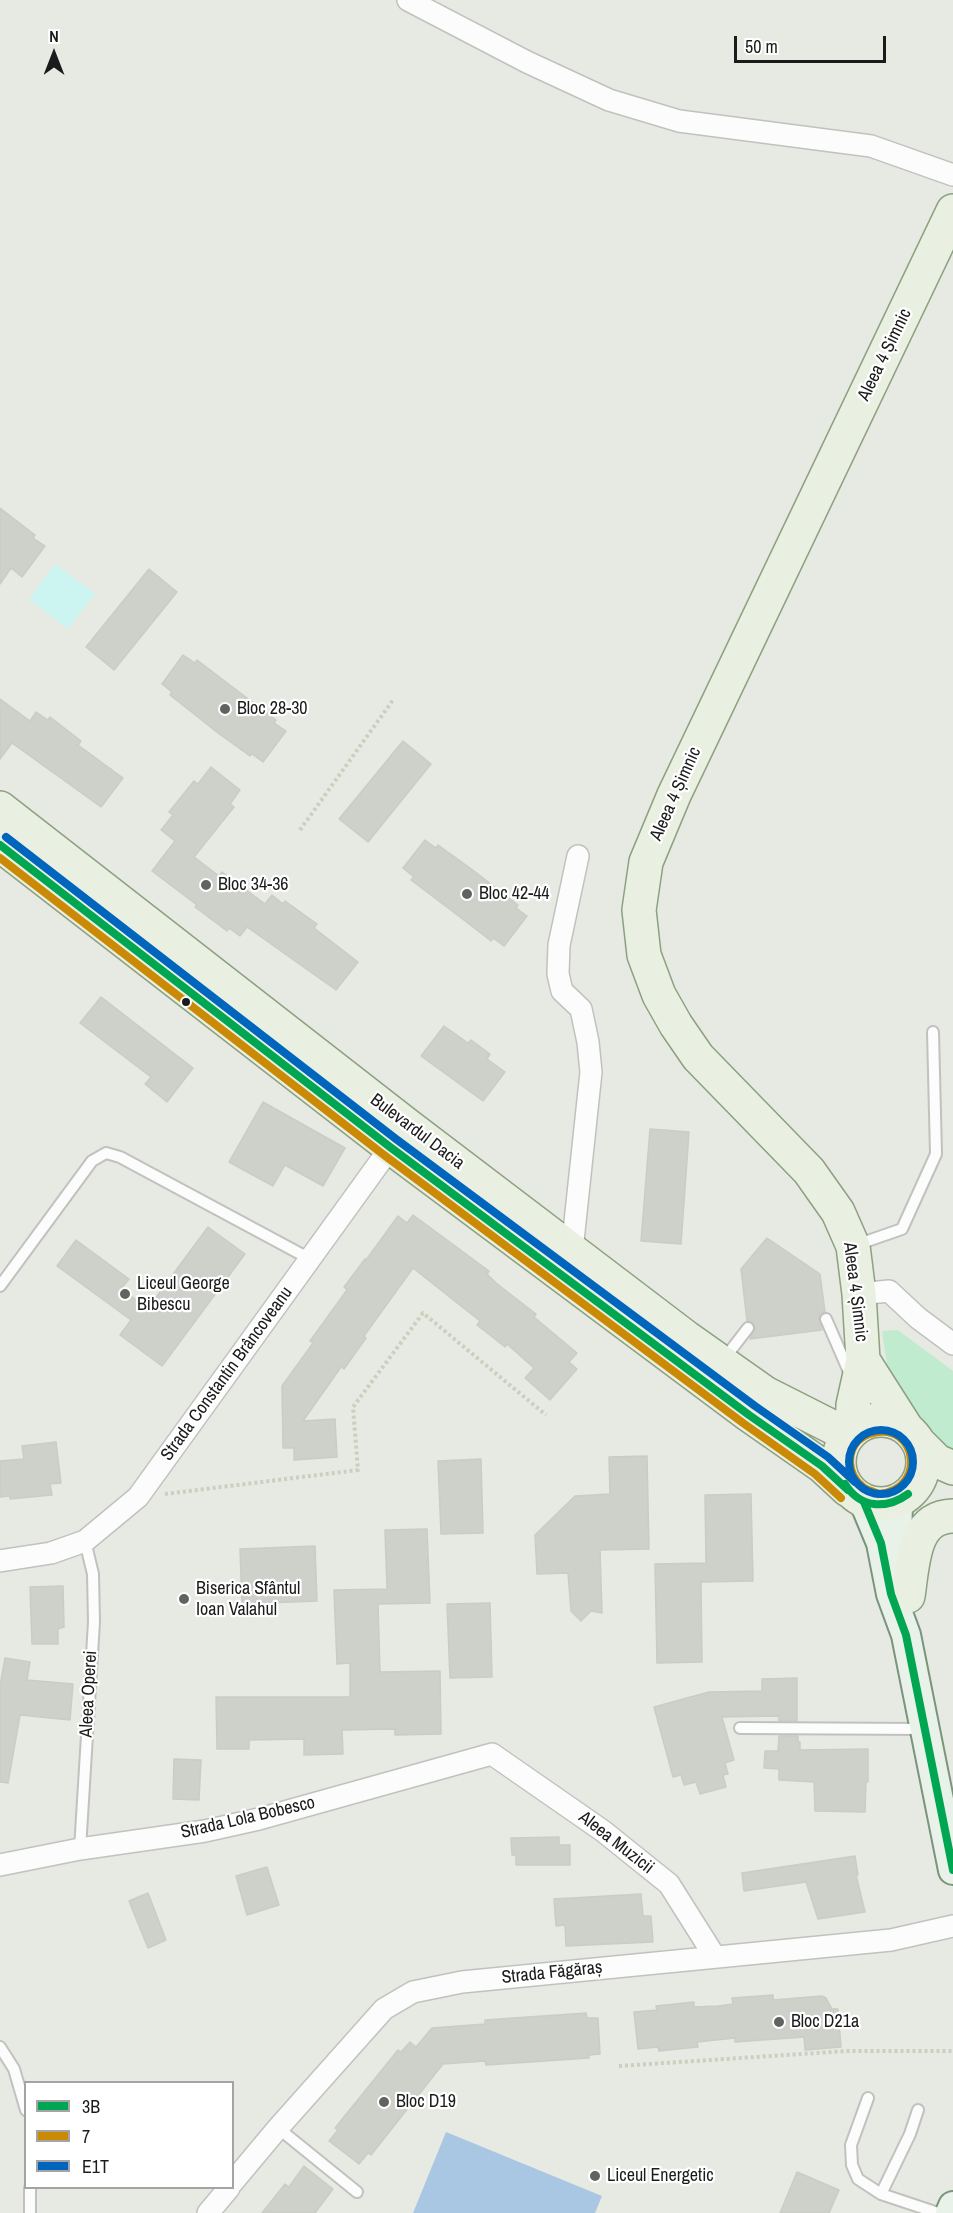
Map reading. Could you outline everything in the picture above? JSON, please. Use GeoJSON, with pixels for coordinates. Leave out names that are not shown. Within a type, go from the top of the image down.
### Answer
{"type":"FeatureCollection","features":[{"type":"Feature","properties":{"kind":"main road","name":"Aleea 4 Șimnic"},"geometry":{"type":"LineString","coordinates":[[850,1433],[860,1374],[859,1294],[853,1246],[838,1212],[808,1171],[698,1057],[676,1025],[659,995],[644,955],[639,910],[646,862],[674,795],[950,217]]}},
{"type":"Feature","properties":{"kind":"main road","name":"Bulevardul Dacia"},"geometry":{"type":"LineString","coordinates":[[0,808],[399,1136],[749,1415],[822,1466],[856,1496]]}},
{"type":"Feature","properties":{"kind":"main road","name":"Bulevardul Dacia"},"geometry":{"type":"LineString","coordinates":[[0,845],[399,1136],[572,1250],[765,1394],[850,1433]]}},
{"type":"Feature","properties":{"kind":"main road","name":"Aleea 4 Șimnic"},"geometry":{"type":"LineString","coordinates":[[860,1374],[913,1436]]}},
{"type":"Feature","properties":{"kind":"main road"},"geometry":{"type":"LineString","coordinates":[[952,1864],[906,1635],[891,1594],[881,1543],[856,1496],[842,1480],[838,1468],[838,1456],[850,1433],[862,1424],[885,1420],[897,1423],[937,1461],[953,1468]]}},
{"type":"Feature","properties":{"kind":"main road"},"geometry":{"type":"LineString","coordinates":[[908,1596],[897,1542],[904,1497],[918,1482],[922,1470],[923,1456],[913,1436]]}},
{"type":"Feature","properties":{"kind":"main road"},"geometry":{"type":"LineString","coordinates":[[856,1496],[887,1504],[904,1497],[953,1494]]}},
{"type":"Feature","properties":{"kind":"main road"},"geometry":{"type":"LineString","coordinates":[[906,1635],[908,1596],[917,1541],[928,1524],[953,1515]]}},
{"type":"Feature","properties":{"kind":"main road"},"geometry":{"type":"LineString","coordinates":[[950,2213],[953,2206]]}},
{"type":"Feature","properties":{"kind":"street"},"geometry":{"type":"LineString","coordinates":[[408,0],[527,62],[609,100],[679,121],[871,146],[953,175]]}},
{"type":"Feature","properties":{"kind":"street"},"geometry":{"type":"LineString","coordinates":[[572,1250],[591,1072],[581,1009],[562,991],[558,974],[559,945],[578,856]]}},
{"type":"Feature","properties":{"kind":"street","name":"Strada Constantin Brâncoveanu"},"geometry":{"type":"LineString","coordinates":[[0,1561],[51,1553],[85,1541],[138,1497],[399,1136]]}},
{"type":"Feature","properties":{"kind":"street"},"geometry":{"type":"LineString","coordinates":[[859,1294],[889,1291],[918,1318],[953,1344]]}},
{"type":"Feature","properties":{"kind":"street","name":"Strada Lola Bobesco"},"geometry":{"type":"LineString","coordinates":[[0,1865],[80,1849],[205,1831],[259,1819],[492,1754]]}},
{"type":"Feature","properties":{"kind":"street","name":"Aleea Muzicii"},"geometry":{"type":"LineString","coordinates":[[492,1754],[603,1831],[669,1884],[715,1958]]}},
{"type":"Feature","properties":{"kind":"street","name":"Strada Făgăraș"},"geometry":{"type":"LineString","coordinates":[[234,2181],[384,2009],[413,1992],[462,1982],[891,1940],[953,1926]]}},
{"type":"Feature","properties":{"kind":"street"},"geometry":{"type":"LineString","coordinates":[[208,2213],[227,2189]]}},
{"type":"Feature","properties":{"kind":"lane"},"geometry":{"type":"LineString","coordinates":[[853,1246],[902,1229],[936,1154],[933,1032]]}},
{"type":"Feature","properties":{"kind":"lane"},"geometry":{"type":"LineString","coordinates":[[0,1286],[92,1161],[106,1153],[120,1157],[310,1259]]}},
{"type":"Feature","properties":{"kind":"lane"},"geometry":{"type":"LineString","coordinates":[[826,1319],[860,1374]]}},
{"type":"Feature","properties":{"kind":"lane"},"geometry":{"type":"LineString","coordinates":[[722,1362],[748,1328]]}},
{"type":"Feature","properties":{"kind":"lane","name":"Aleea Operei"},"geometry":{"type":"LineString","coordinates":[[80,1849],[94,1622],[93,1574],[85,1541]]}},
{"type":"Feature","properties":{"kind":"lane"},"geometry":{"type":"LineString","coordinates":[[740,1728],[925,1729]]}},
{"type":"Feature","properties":{"kind":"lane"},"geometry":{"type":"LineString","coordinates":[[0,2047],[14,2069],[24,2103]]}},
{"type":"Feature","properties":{"kind":"lane"},"geometry":{"type":"LineString","coordinates":[[868,2098],[851,2145],[852,2165],[858,2179],[881,2194],[938,2213]]}},
{"type":"Feature","properties":{"kind":"lane"},"geometry":{"type":"LineString","coordinates":[[881,2194],[910,2134],[918,2110]]}},
{"type":"Feature","properties":{"kind":"lane"},"geometry":{"type":"LineString","coordinates":[[278,2128],[357,2192]]}},
{"type":"Feature","properties":{"kind":"lane"},"geometry":{"type":"LineString","coordinates":[[30,2189],[30,2213]]}},
{"type":"Feature","properties":{"kind":"path"},"geometry":{"type":"LineString","coordinates":[[300,830],[393,700]]}},
{"type":"Feature","properties":{"kind":"path"},"geometry":{"type":"LineString","coordinates":[[138,1497],[358,1470],[353,1407],[423,1313],[546,1415]]}},
{"type":"Feature","properties":{"kind":"path"},"geometry":{"type":"LineString","coordinates":[[619,2066],[847,2051],[953,2051]]}},
{"type":"Feature","properties":{"kind":"green space"},"geometry":{"type":"Polygon","coordinates":[[[898,1330],[953,1371],[953,1456],[920,1421],[888,1371],[882,1331],[898,1330]]]}},
{"type":"Feature","properties":{"kind":"shaded area"},"geometry":{"type":"Polygon","coordinates":[[[55,564],[95,594],[68,629],[29,599],[55,564]]]}},
{"type":"Feature","properties":{"kind":"shaded area"},"geometry":{"type":"Polygon","coordinates":[[[446,2132],[602,2196],[595,2213],[413,2213],[446,2132]]]}},
{"type":"Feature","properties":{"kind":"building"},"geometry":{"type":"Polygon","coordinates":[[[0,508],[35,535],[33,538],[45,546],[22,577],[11,568],[0,584],[0,508]]]}},
{"type":"Feature","properties":{"kind":"building"},"geometry":{"type":"Polygon","coordinates":[[[149,569],[177,592],[114,670],[86,647],[149,569]]]}},
{"type":"Feature","properties":{"kind":"building","name":"Bloc 28-30"},"geometry":{"type":"Polygon","coordinates":[[[183,655],[195,663],[197,660],[276,720],[274,723],[286,731],[263,762],[252,754],[250,756],[218,733],[170,695],[172,692],[162,684],[183,655]]]}},
{"type":"Feature","properties":{"kind":"building"},"geometry":{"type":"Polygon","coordinates":[[[0,699],[30,721],[36,712],[48,720],[50,717],[81,741],[78,745],[123,778],[101,807],[12,743],[0,759],[0,699]]]}},
{"type":"Feature","properties":{"kind":"building"},"geometry":{"type":"Polygon","coordinates":[[[403,741],[431,764],[368,842],[339,819],[403,741]]]}},
{"type":"Feature","properties":{"kind":"building"},"geometry":{"type":"Polygon","coordinates":[[[211,767],[240,790],[230,804],[234,807],[194,857],[219,876],[222,872],[265,904],[272,895],[283,904],[285,901],[317,924],[314,928],[358,962],[336,990],[247,927],[240,936],[229,928],[227,931],[152,871],[175,841],[161,830],[173,815],[169,812],[194,781],[198,784],[211,767]]]}},
{"type":"Feature","properties":{"kind":"building","name":"Bloc 42-44"},"geometry":{"type":"Polygon","coordinates":[[[425,840],[436,848],[438,845],[470,868],[518,905],[516,908],[527,916],[504,946],[493,938],[491,941],[411,880],[414,877],[403,868],[425,840]]]}},
{"type":"Feature","properties":{"kind":"building"},"geometry":{"type":"Polygon","coordinates":[[[101,997],[193,1068],[167,1102],[145,1084],[151,1077],[80,1023],[101,997]]]}},
{"type":"Feature","properties":{"kind":"building"},"geometry":{"type":"Polygon","coordinates":[[[444,1026],[468,1043],[471,1040],[490,1054],[487,1059],[505,1072],[483,1101],[421,1056],[444,1026]]]}},
{"type":"Feature","properties":{"kind":"building"},"geometry":{"type":"Polygon","coordinates":[[[263,1102],[345,1148],[323,1186],[285,1165],[273,1186],[229,1162],[263,1102]]]}},
{"type":"Feature","properties":{"kind":"building"},"geometry":{"type":"Polygon","coordinates":[[[650,1129],[689,1132],[681,1244],[641,1241],[650,1129]]]}},
{"type":"Feature","properties":{"kind":"building"},"geometry":{"type":"Polygon","coordinates":[[[413,1215],[489,1271],[487,1274],[496,1283],[536,1314],[534,1317],[577,1353],[569,1362],[577,1369],[550,1400],[525,1378],[534,1368],[507,1344],[505,1347],[477,1325],[480,1321],[413,1268],[364,1336],[366,1338],[344,1369],[341,1367],[303,1421],[335,1419],[337,1457],[294,1460],[294,1448],[283,1448],[282,1386],[313,1343],[310,1341],[347,1290],[344,1287],[365,1259],[398,1216],[407,1223],[413,1215]]]}},
{"type":"Feature","properties":{"kind":"building"},"geometry":{"type":"Polygon","coordinates":[[[208,1227],[245,1254],[162,1366],[120,1335],[131,1320],[57,1266],[76,1240],[129,1279],[121,1289],[148,1308],[208,1227]]]}},
{"type":"Feature","properties":{"kind":"building"},"geometry":{"type":"Polygon","coordinates":[[[767,1238],[820,1274],[825,1312],[820,1314],[819,1319],[822,1330],[750,1339],[755,1328],[753,1322],[747,1321],[741,1269],[767,1238]]]}},
{"type":"Feature","properties":{"kind":"building"},"geometry":{"type":"Polygon","coordinates":[[[56,1442],[61,1483],[50,1484],[52,1495],[10,1499],[10,1496],[0,1497],[0,1461],[24,1459],[22,1446],[56,1442]]]}},
{"type":"Feature","properties":{"kind":"building"},"geometry":{"type":"Polygon","coordinates":[[[647,1456],[649,1549],[600,1550],[602,1613],[591,1611],[581,1621],[571,1611],[568,1573],[537,1574],[535,1535],[575,1496],[610,1494],[609,1457],[647,1456]]]}},
{"type":"Feature","properties":{"kind":"building"},"geometry":{"type":"Polygon","coordinates":[[[481,1459],[483,1533],[441,1534],[438,1461],[481,1459]]]}},
{"type":"Feature","properties":{"kind":"building"},"geometry":{"type":"Polygon","coordinates":[[[751,1494],[753,1581],[701,1582],[702,1662],[657,1663],[655,1564],[706,1563],[705,1495],[751,1494]]]}},
{"type":"Feature","properties":{"kind":"building"},"geometry":{"type":"Polygon","coordinates":[[[427,1529],[430,1603],[378,1604],[380,1672],[440,1671],[441,1734],[395,1735],[395,1729],[342,1730],[343,1754],[304,1755],[304,1739],[249,1740],[249,1749],[217,1749],[216,1697],[350,1697],[350,1663],[337,1664],[334,1590],[387,1589],[385,1530],[427,1529]]]}},
{"type":"Feature","properties":{"kind":"building"},"geometry":{"type":"Polygon","coordinates":[[[315,1546],[317,1601],[242,1604],[240,1549],[315,1546]]]}},
{"type":"Feature","properties":{"kind":"building"},"geometry":{"type":"Polygon","coordinates":[[[63,1586],[64,1627],[58,1629],[58,1644],[32,1644],[30,1587],[63,1586]]]}},
{"type":"Feature","properties":{"kind":"building"},"geometry":{"type":"Polygon","coordinates":[[[490,1603],[492,1677],[450,1678],[447,1604],[490,1603]]]}},
{"type":"Feature","properties":{"kind":"building"},"geometry":{"type":"Polygon","coordinates":[[[5,1658],[30,1662],[27,1680],[73,1684],[70,1720],[20,1715],[8,1783],[0,1782],[0,1686],[5,1658]]]}},
{"type":"Feature","properties":{"kind":"building"},"geometry":{"type":"Polygon","coordinates":[[[797,1678],[797,1721],[779,1721],[779,1716],[722,1717],[734,1760],[725,1763],[728,1774],[723,1775],[726,1787],[700,1794],[696,1782],[684,1785],[681,1775],[673,1777],[654,1707],[709,1692],[762,1691],[762,1679],[797,1678]]]}},
{"type":"Feature","properties":{"kind":"building"},"geometry":{"type":"Polygon","coordinates":[[[779,1736],[798,1736],[800,1750],[868,1749],[865,1812],[815,1811],[814,1782],[779,1780],[779,1769],[764,1768],[765,1751],[778,1751],[779,1736]]]}},
{"type":"Feature","properties":{"kind":"building"},"geometry":{"type":"Polygon","coordinates":[[[174,1759],[201,1760],[199,1800],[173,1799],[174,1759]]]}},
{"type":"Feature","properties":{"kind":"building"},"geometry":{"type":"Polygon","coordinates":[[[559,1837],[559,1845],[570,1845],[570,1865],[516,1865],[516,1855],[512,1855],[511,1838],[559,1837]]]}},
{"type":"Feature","properties":{"kind":"building"},"geometry":{"type":"Polygon","coordinates":[[[855,1856],[858,1875],[856,1875],[865,1912],[818,1919],[806,1882],[744,1891],[742,1873],[855,1856]]]}},
{"type":"Feature","properties":{"kind":"building"},"geometry":{"type":"Polygon","coordinates":[[[267,1867],[279,1905],[247,1915],[236,1876],[267,1867]]]}},
{"type":"Feature","properties":{"kind":"building"},"geometry":{"type":"Polygon","coordinates":[[[148,1893],[166,1940],[148,1948],[129,1901],[148,1893]]]}},
{"type":"Feature","properties":{"kind":"building"},"geometry":{"type":"Polygon","coordinates":[[[641,1894],[643,1916],[651,1916],[653,1942],[566,1946],[565,1925],[556,1926],[554,1899],[641,1894]]]}},
{"type":"Feature","properties":{"kind":"building"},"geometry":{"type":"Polygon","coordinates":[[[773,1995],[773,2000],[822,1996],[826,1998],[832,2009],[838,2009],[841,2047],[805,2050],[804,2037],[735,2042],[735,2038],[697,2042],[698,2047],[659,2051],[658,2047],[638,2049],[634,2012],[657,2010],[656,2006],[694,2002],[694,2007],[718,2006],[733,2004],[732,1998],[773,1995]]]}},
{"type":"Feature","properties":{"kind":"building"},"geometry":{"type":"Polygon","coordinates":[[[586,2013],[587,2018],[598,2018],[600,2054],[589,2055],[589,2058],[486,2065],[485,2061],[443,2064],[371,2155],[368,2153],[359,2164],[329,2141],[338,2130],[335,2128],[398,2050],[401,2052],[410,2042],[416,2047],[432,2028],[485,2024],[485,2020],[586,2013]]]}},
{"type":"Feature","properties":{"kind":"building"},"geometry":{"type":"Polygon","coordinates":[[[304,2166],[333,2189],[315,2213],[262,2213],[285,2184],[289,2187],[304,2166]]]}},
{"type":"Feature","properties":{"kind":"building"},"geometry":{"type":"Polygon","coordinates":[[[797,2172],[839,2190],[829,2213],[780,2213],[797,2172]]]}},
{"type":"Feature","properties":{"kind":"transit line","name":"E1T"},"geometry":{"type":"LineString","coordinates":[[6,837],[396,1139],[755,1406],[828,1457],[855,1482]]}},
{"type":"Feature","properties":{"kind":"transit line","name":"3B"},"geometry":{"type":"LineString","coordinates":[[0,845],[390,1147],[749,1415],[822,1466],[848,1490]]}},
{"type":"Feature","properties":{"kind":"transit line","name":"7"},"geometry":{"type":"LineString","coordinates":[[0,858],[384,1155],[743,1423],[815,1474],[841,1498]]}},
{"type":"Feature","properties":{"kind":"transit line","name":"E1T"},"geometry":{"type":"LineString","coordinates":[[881,1430],[899,1436],[907,1444],[913,1462],[907,1480],[899,1488],[881,1494],[863,1488],[855,1480],[849,1462],[855,1444],[863,1436],[881,1430]]}},
{"type":"Feature","properties":{"kind":"transit line","name":"7"},"geometry":{"type":"LineString","coordinates":[[878,1494],[865,1489],[857,1481],[851,1470],[850,1458],[854,1446],[863,1437],[872,1433],[888,1432],[899,1437],[907,1446],[911,1458],[910,1470],[905,1481],[895,1489],[879,1494]]}},
{"type":"Feature","properties":{"kind":"transit line","name":"3B"},"geometry":{"type":"LineString","coordinates":[[845,1484],[858,1498],[874,1504],[891,1503],[908,1494]]}},
{"type":"Feature","properties":{"kind":"transit line","name":"3B"},"geometry":{"type":"LineString","coordinates":[[864,1502],[881,1543],[891,1594],[906,1635],[953,1870]]}},
{"type":"Feature","properties":{"kind":"place","name":"Bloc 28-30"},"geometry":{"type":"Point","coordinates":[225,709]}},
{"type":"Feature","properties":{"kind":"place","name":"Bloc 34-36"},"geometry":{"type":"Point","coordinates":[206,885]}},
{"type":"Feature","properties":{"kind":"place","name":"Bloc 42-44"},"geometry":{"type":"Point","coordinates":[467,894]}},
{"type":"Feature","properties":{"kind":"place","name":"Liceul George Bibescu"},"geometry":{"type":"Point","coordinates":[125,1294]}},
{"type":"Feature","properties":{"kind":"place","name":"Biserica Sfântul Ioan Valahul"},"geometry":{"type":"Point","coordinates":[184,1599]}},
{"type":"Feature","properties":{"kind":"place","name":"Bloc D21a"},"geometry":{"type":"Point","coordinates":[779,2022]}},
{"type":"Feature","properties":{"kind":"place","name":"Bloc D19"},"geometry":{"type":"Point","coordinates":[384,2102]}},
{"type":"Feature","properties":{"kind":"place","name":"Liceul Energetic"},"geometry":{"type":"Point","coordinates":[595,2176]}}]}
